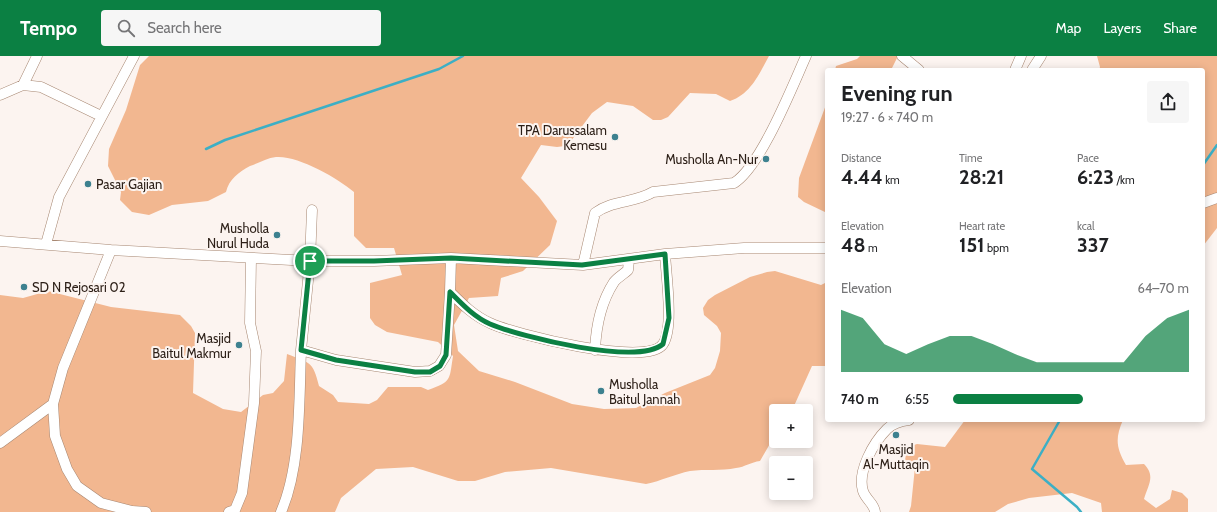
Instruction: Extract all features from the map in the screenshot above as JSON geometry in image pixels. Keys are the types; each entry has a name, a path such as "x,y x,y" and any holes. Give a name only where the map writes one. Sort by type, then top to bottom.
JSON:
{"street":[{"path":"23,85 37,56"},
{"path":"46,244 59,197 134,56"},
{"path":"582,265 595,213 602,208 643,198 653,192 734,183 742,178 757,159 806,56"},
{"path":"902,56 917,68"},
{"path":"1016,68 1021,56"},
{"path":"1033,68 1041,56"},
{"path":"0,96 23,85 41,87 101,116"},
{"path":"1205,202 1217,198"},
{"path":"281,512 288,497 293,473 301,350 310,261 312,210"},
{"path":"0,241 111,250 310,261 374,261 451,258 582,265 629,260 665,254 744,248 825,248"},
{"path":"111,250 63,368 54,404 55,436 67,469 77,486 101,503 132,511 146,512"},
{"path":"450,292 472,312 489,323 542,339 595,350 636,352 652,351 663,344 669,318 665,254"},
{"path":"229,512 235,510 242,493 254,403 256,351 250,323 251,258"},
{"path":"301,350 336,360 415,372 430,372 440,366 446,355 451,258"},
{"path":"595,350 595,335 601,313 615,281 628,270 629,260"},
{"path":"0,443 54,404"},
{"path":"875,512 874,506 863,492 862,480 865,467 876,443 887,429 897,422"}],"shaded area":[{"path":"149,56 769,56 754,83 744,94 730,101 716,94 690,93 668,117 661,120 653,120 633,106 607,102 592,113 571,141 565,146 557,147 541,145 521,178 539,197 557,221 550,245 523,271 501,278 498,296 469,298 454,325 458,351 479,371 515,382 572,404 604,409 636,408 665,393 710,375 715,368 720,351 721,333 717,326 704,315 703,308 708,300 750,277 775,271 821,285 825,283 825,366 812,366 795,404 769,404 769,445 760,461 730,469 690,471 646,484 551,468 505,472 475,481 458,481 413,467 376,469 341,498 335,512 0,512 0,295 23,298 48,291 111,307 180,315 191,326 195,333 193,393 223,409 241,412 263,395 273,393 284,381 287,354 306,361 315,372 319,386 333,395 338,402 369,404 377,400 388,387 421,387 428,390 445,382 450,375 453,356 438,342 387,332 375,325 370,318 370,283 402,275 394,248 366,248 354,236 354,192 347,186 317,168 285,157 276,157 266,159 242,171 229,183 226,192 208,201 172,205 149,215 132,212 120,200 121,192 108,166 109,149 126,110 140,65"},
{"path":"860,56 898,56 892,68 836,68 836,66 857,59"},
{"path":"1097,56 1217,56 1217,228 1205,243 1205,68 1100,67"},
{"path":"825,107 825,212 804,202 798,197 799,178"},
{"path":"964,422 1122,422 1120,426 1118,443 1120,453 1126,465 1144,464 1150,473 1150,481 1144,499 1156,508 1170,499 1172,490 1182,493 1188,499 1188,512 1102,512 1101,503 1072,493 1029,498 1008,504 995,512 909,512 915,467 905,461 908,450 911,446 917,444 945,447"}],"waterway":[{"path":"206,149 225,140 439,69 463,56"},
{"path":"1205,162 1217,145"},
{"path":"1059,422 1032,469 1081,512"}],"place":[{"name":"TPA Darussalam Kemesu","path":"615,137"},
{"name":"Musholla An-Nur","path":"766,159"},
{"name":"Pasar Gajian","path":"88,184"},
{"name":"Musholla Nurul Huda","path":"277,235"},
{"name":"SD N Rejosari 02","path":"24,287"},
{"name":"Masjid Baitul Makmur","path":"239,345"},
{"name":"Musholla Baitul Jannah","path":"601,391"},
{"name":"Masjid Al-Muttaqin","path":"896,435"}],"route":[{"path":"665,254 669,318 666,336 663,344 659,348 652,351 636,352 595,350 508,330 489,323 472,312 450,292 446,355 440,366 430,372 415,372 336,360 301,350 310,261 374,261 451,258 582,265 629,260 665,254"}]}
